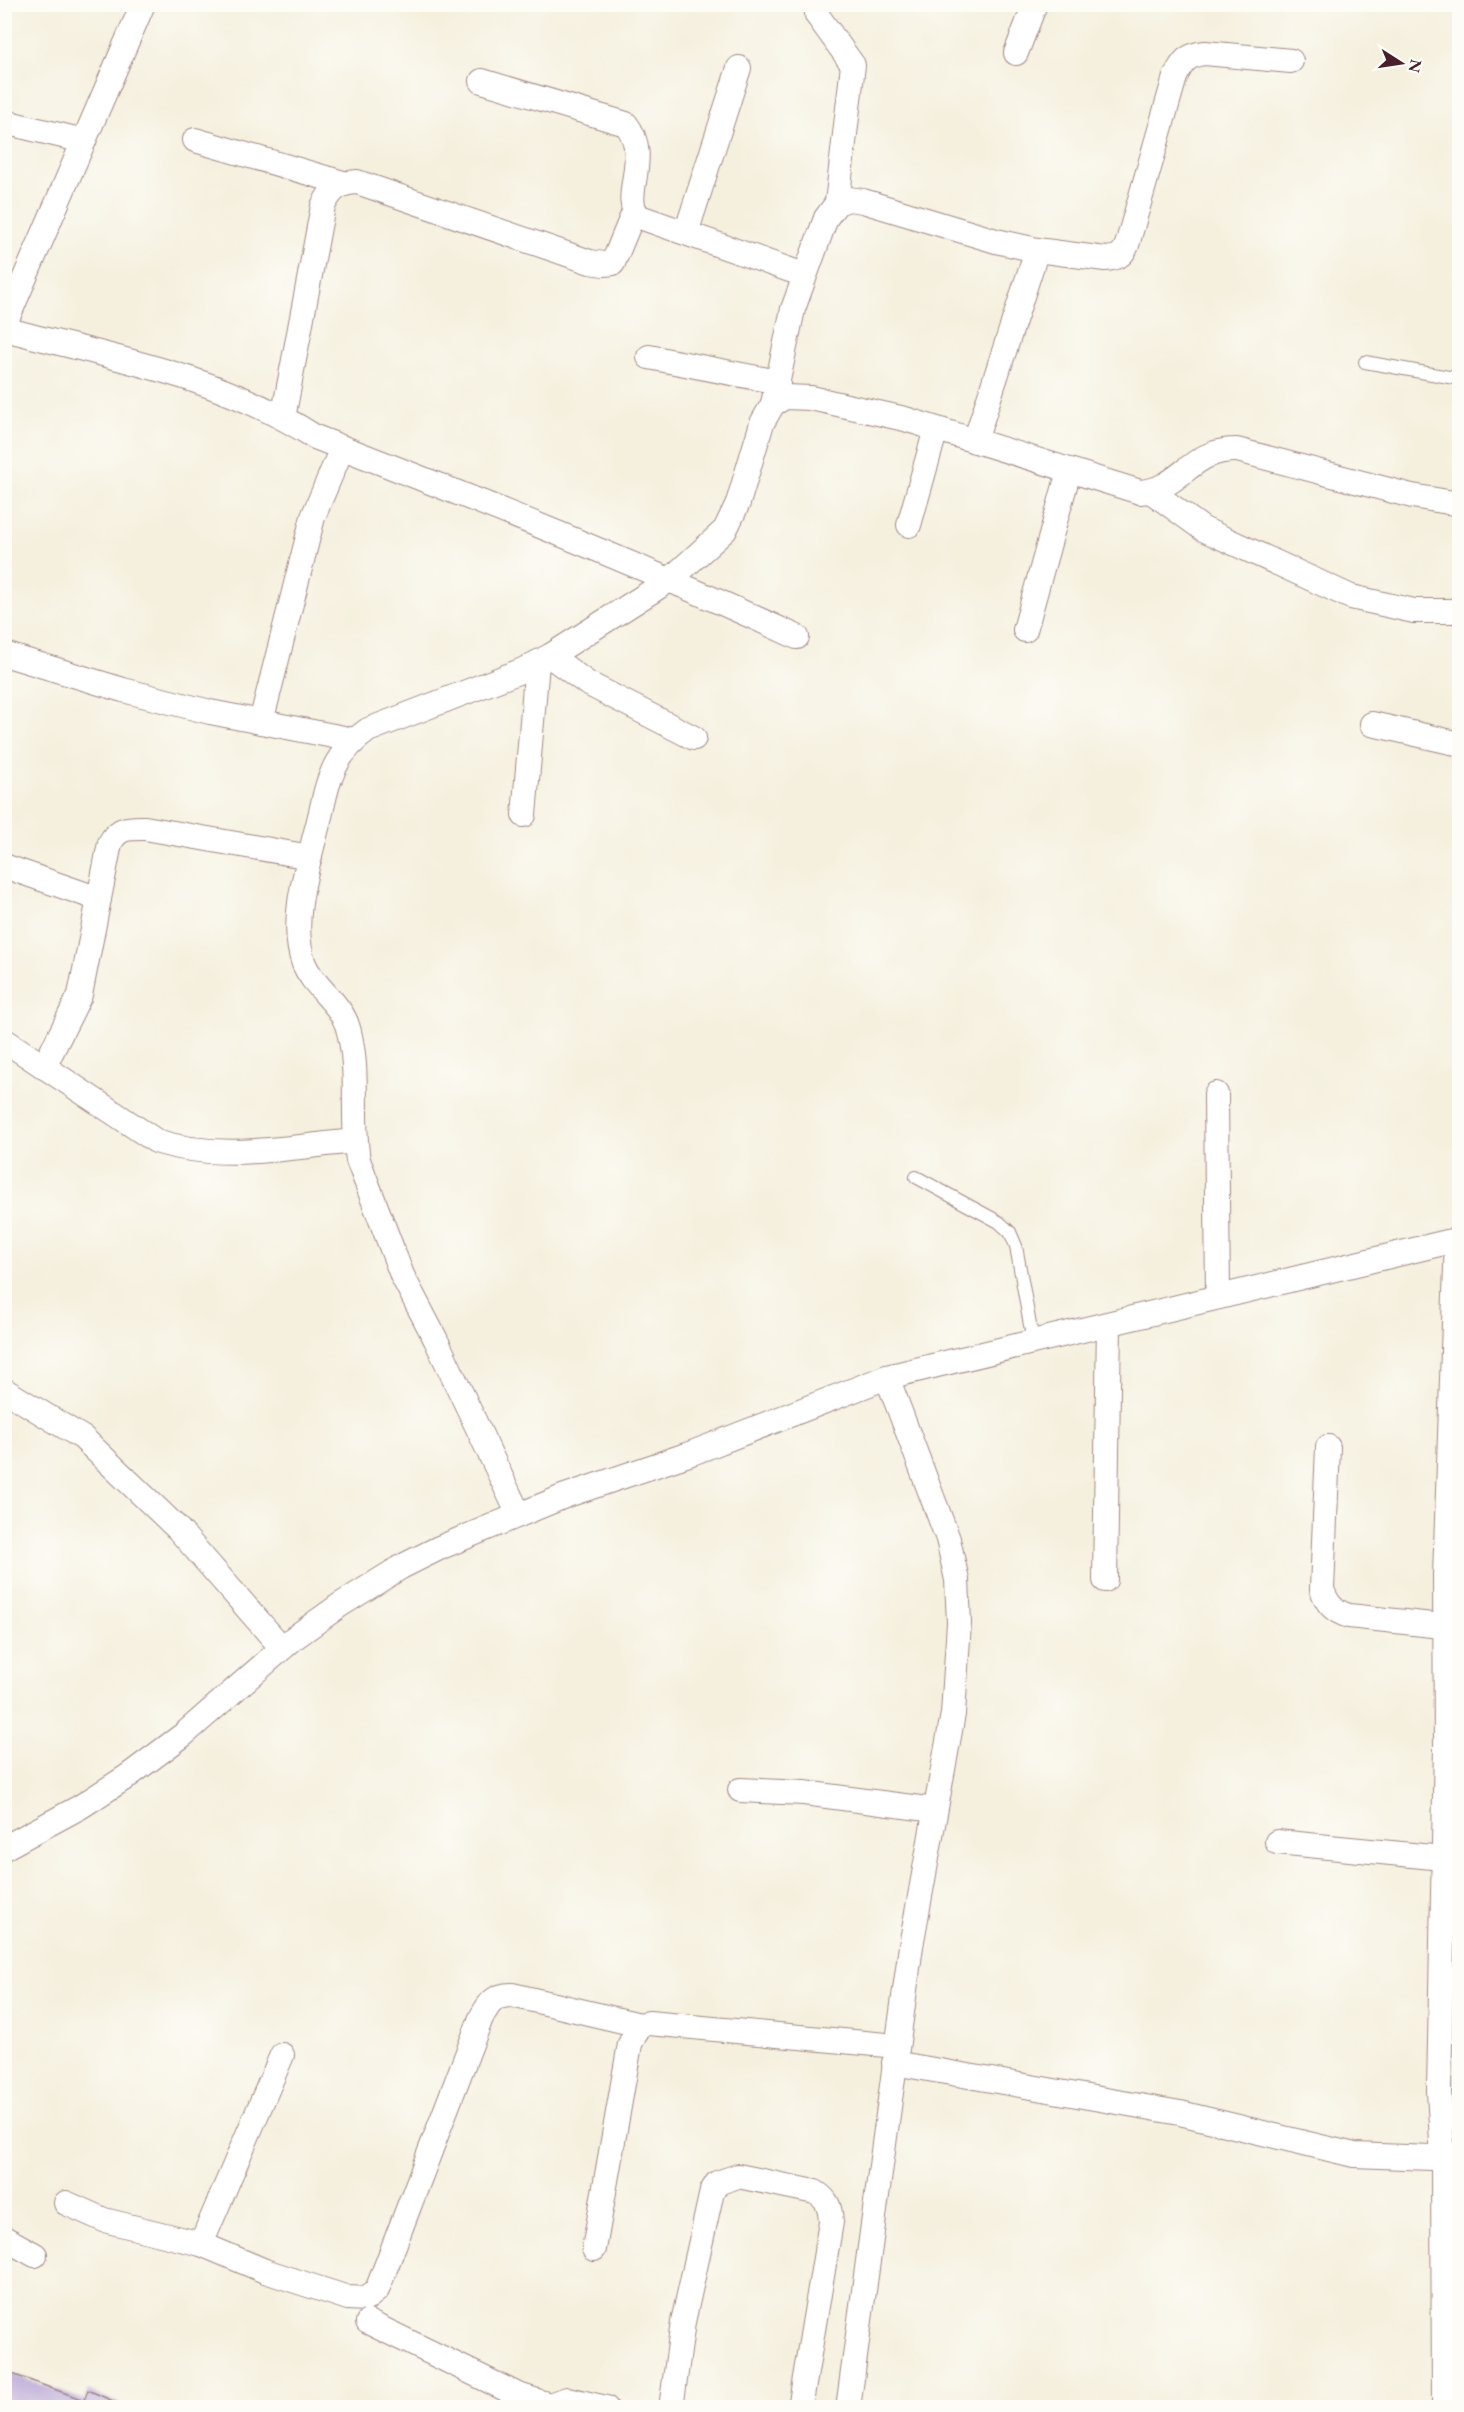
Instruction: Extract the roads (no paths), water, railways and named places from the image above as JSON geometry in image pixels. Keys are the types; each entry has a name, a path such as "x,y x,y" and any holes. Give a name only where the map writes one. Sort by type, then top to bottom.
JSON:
{"street":[{"path":"143,4 4,328 137,364 224,391 283,418 315,437 487,503 671,579 797,637"},
{"path":"519,1515 436,1340 402,1275 358,1160 355,1142 352,1044 347,1025 340,1011 305,966 300,948 300,911 310,856 330,776 354,740 368,730 543,660 671,579 725,530 738,503 762,423 776,393 793,309 804,275 826,218 837,203 853,65 818,15 817,4"},
{"path":"1016,53 1035,4"},
{"path":"837,203 849,199 863,201 996,241 1037,250 1105,259 1122,255 1175,77 1183,61 1191,55 1205,53 1291,60"},
{"path":"686,233 739,68"},
{"path":"195,140 343,183 357,182 580,259 604,264 613,262 634,212 632,203 639,151 632,131 626,124 482,81"},
{"path":"4,122 84,141"},
{"path":"283,418 323,206 330,191 343,183"},
{"path":"634,212 640,217 804,275"},
{"path":"975,441 1037,250"},
{"path":"650,357 785,397 812,398 936,429 1140,492 1152,492 1166,485 1199,459 1220,449 1238,450 1412,496 1460,504"},
{"path":"909,525 936,429"},
{"path":"261,722 313,517 342,448"},
{"path":"1025,630 1069,471"},
{"path":"1152,492 1203,529 1351,597 1414,611 1460,611"},
{"path":"4,654 123,690 261,722 354,740"},
{"path":"543,660 694,738"},
{"path":"524,815 543,660"},
{"path":"1372,724 1460,744"},
{"path":"44,1066 80,995 110,843 115,833 124,828 145,828 310,856"},
{"path":"4,866 99,899"},
{"path":"4,1040 156,1142 200,1153 355,1142"},
{"path":"1216,1094 1218,1297"},
{"path":"4,1848 80,1807 128,1776 183,1736 282,1648 340,1605 401,1567 439,1548 519,1515 692,1453 887,1377 1458,1239 1453,1628 1443,1858 1451,1918 1439,2091 1451,2159 1444,2408"},
{"path":"1105,1580 1108,1324"},
{"path":"848,2408 895,2054 955,1691 959,1623 957,1580 948,1539 887,1377"},
{"path":"5,1393 83,1438 178,1529 282,1648"},
{"path":"1328,1447 1322,1589 1326,1602 1334,1610 1348,1616 1453,1628"},
{"path":"740,1790 804,1793 935,1810"},
{"path":"1277,1842 1443,1858"},
{"path":"66,2203 104,2220 201,2244 265,2271 348,2298 366,2299 377,2290 489,2004 499,1995 512,1995 640,2025 649,2023 895,2054 1180,2113 1354,2155 1451,2159"},
{"path":"594,2249 630,2044 640,2025"},
{"path":"201,2244 282,2055"},
{"path":"671,2408 683,2322 712,2191 717,2183 738,2176 815,2192 824,2198 830,2207 831,2222 800,2408"},
{"path":"4,2238 35,2255"},
{"path":"368,2322 543,2406 567,2399 606,2408"}],"lane":[{"path":"1365,362 1460,379"},
{"path":"916,1177 999,1222 1010,1232 1016,1246 1033,1342"}]}
